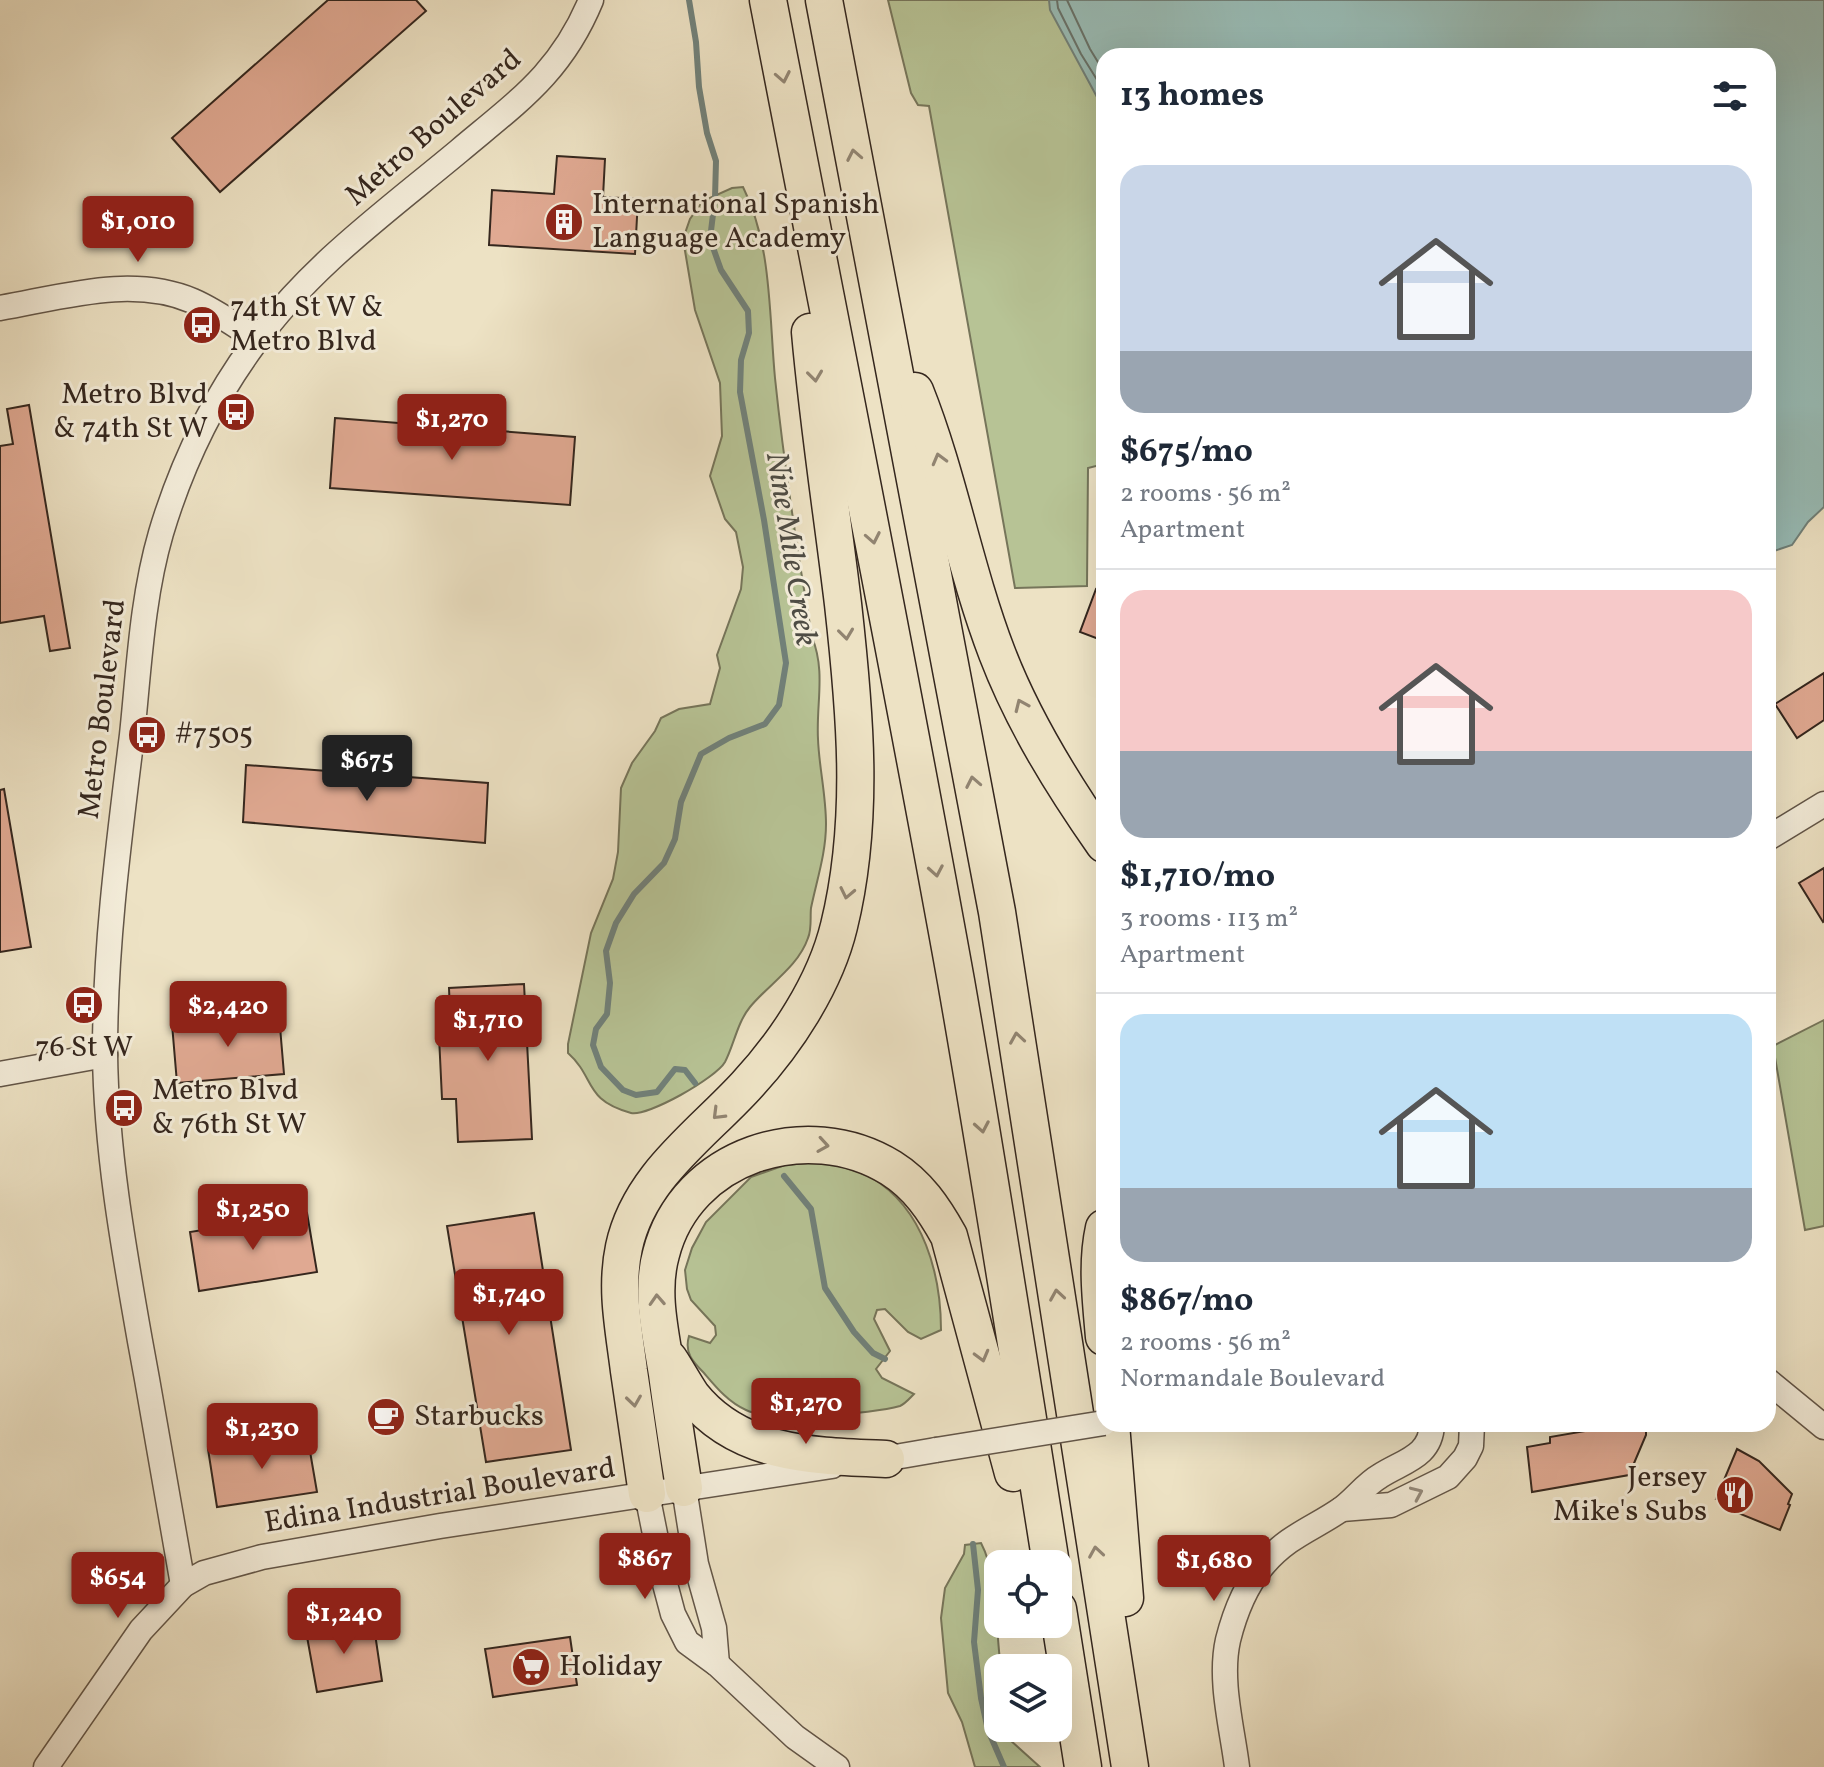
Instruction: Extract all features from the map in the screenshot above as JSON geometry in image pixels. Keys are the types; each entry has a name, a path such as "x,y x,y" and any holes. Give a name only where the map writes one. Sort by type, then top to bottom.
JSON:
{"highway":[{"path":"768,0 953,963 1049,1550"},
{"path":"824,0 997,912 1132,1767"},
{"path":"647,1494 619,1296 624,1247 633,1220 650,1188 674,1158 771,1058 797,1019 821,975 839,930 850,878 855,822 855,751 850,664 811,335 804,186"},
{"path":"884,314 933,437 963,548 997,653 1028,720 1068,793 1096,833"},
{"path":"684,1488 656,1280 661,1252 685,1205 698,1187 718,1171 740,1158 767,1149 811,1143 869,1156 892,1169 915,1187 932,1206 949,1236 1011,1463 1029,1550"},
{"path":"663,1349 693,1397 725,1425 777,1450 812,1456 886,1459"},
{"path":"1112,1432 1125,1591 1132,1767"},
{"path":"1063,1638 1083,1767"},
{"path":"1071,1742 1076,1767"}],"street":[{"name":"Metro Boulevard","path":"183,1585 120,1228 110,1143 105,1055 106,974 114,889 147,600 160,536 182,473 209,413 257,339 330,259 539,84 568,47 591,0"},
{"path":"0,308 104,290 138,288 167,292 192,301 257,339"},
{"path":"1776,833 1824,804"},
{"path":"0,1074 105,1055"},
{"path":"1776,1387 1824,1427"},
{"name":"Edina Industrial Boulevard","path":"46,1767 141,1630 183,1585 204,1573 262,1557 1096,1424"},
{"path":"1237,1767 1226,1677 1227,1644 1246,1588 1274,1554 1305,1529 1342,1509 1379,1476 1404,1464 1424,1449 1430,1441 1431,1432"},
{"path":"1342,1509 1391,1505 1448,1477 1465,1458 1471,1446 1472,1432"},
{"path":"684,1488 696,1564 714,1628 717,1664"},
{"path":"647,1494 655,1543 673,1614 687,1642 717,1664 795,1737 837,1767"}],"green space":[{"path":"888,0 1105,0 1105,48 1096,48 1096,466 1088,468 1087,586 1015,588 929,106 918,105 911,93"},
{"path":"743,187 764,256 787,475 812,637 819,663 818,739 826,835 808,938 790,967 746,1013 725,1062 709,1077 681,1095 651,1109 631,1113 616,1108 597,1095 568,1053 568,1044 591,933 613,879 618,852 621,788 632,763 661,718 679,709 710,704 720,668 717,655 741,589 743,567 736,532 725,519 710,476 722,436 720,383 695,310 683,239 690,219 703,201 732,188"},
{"path":"1824,1020 1824,1226 1805,1230 1776,1063 1776,1044"},
{"path":"819,1162 872,1178 905,1207 917,1225 933,1266 941,1330 921,1339 908,1332 885,1309 877,1310 874,1319 890,1351 876,1369 882,1378 914,1394 900,1406 822,1416 759,1414 740,1407 728,1398 690,1357 689,1336 710,1343 716,1335 715,1326 691,1300 685,1270 692,1248 706,1222 751,1177 785,1165"},
{"path":"981,1543 984,1550 984,1638 999,1638 1000,1654 984,1654 984,1742 1012,1742 1040,1767 975,1767 962,1722 948,1693 941,1618 945,1588 964,1554 965,1545"}],"water":[{"path":"1049,0 1824,0 1824,507 1808,522 1792,545 1776,550 1776,48 1096,48 1096,95 1050,10"}],"building":[{"path":"328,0 416,0 426,11 220,192 172,138"},
{"name":"International Spanish Language Academy","path":"557,156 605,159 603,197 638,199 635,254 489,245 492,190 554,194"},
{"path":"29,405 70,648 50,651 44,616 0,623 0,446 13,444 7,409"},
{"path":"335,418 575,437 570,505 330,488"},
{"path":"1096,589 1096,638 1080,632"},
{"path":"1824,673 1824,720 1797,738 1776,703"},
{"path":"246,765 488,783 485,843 243,822"},
{"path":"4,789 31,947 0,952 0,790"},
{"path":"1824,868 1824,921 1823,922 1799,883"},
{"path":"524,984 532,1139 458,1142 456,1099 442,1099 439,1036 451,1036 449,988"},
{"path":"279,1015 284,1074 177,1083 172,1024"},
{"path":"307,1213 317,1272 199,1291 190,1232"},
{"path":"534,1213 571,1450 486,1462 447,1226"},
{"path":"1579,1432 1646,1432 1629,1475 1532,1492 1527,1447 1550,1443 1550,1437"},
{"path":"307,1434 317,1492 217,1507 208,1449"},
{"path":"1737,1449 1759,1461 1792,1494 1780,1530 1738,1513 1739,1509 1716,1499"},
{"path":"373,1620 382,1681 317,1692 306,1631"},
{"name":"Holiday","path":"570,1637 577,1685 493,1697 485,1649"}],"waterway":[{"name":"Nine Mile Creek","path":"689,0 699,87 707,133 716,161 710,239 721,270 748,311 749,333 741,360 740,392 786,663 779,705 765,724 729,738 701,754 681,802 675,839 664,863 634,894 616,923 606,951 610,983 607,1014 596,1029 593,1045 601,1067 623,1090 636,1095 657,1092 675,1069 685,1070 695,1083"},
{"name":"Nine Mile Creek","path":"784,1176 811,1209 825,1288 854,1332 873,1353 885,1359"},
{"name":"Nine Mile Creek","path":"973,1544 978,1590 974,1642 981,1698 988,1730 1004,1767"}],"place":[{"name":"International Spanish Language Academy","path":"564,222"},
{"name":"74th St W & Metro Blvd","path":"202,325"},
{"name":"Metro Blvd & 74th St W","path":"236,412"},
{"name":"#7505","path":"147,735"},
{"name":"76 St W","path":"84,1005"},
{"name":"Metro Blvd & 76th St W","path":"124,1108"},
{"name":"Starbucks","path":"386,1417"},
{"name":"Jersey Mike's Subs","path":"1735,1495"},
{"name":"Holiday","path":"531,1667"}]}
